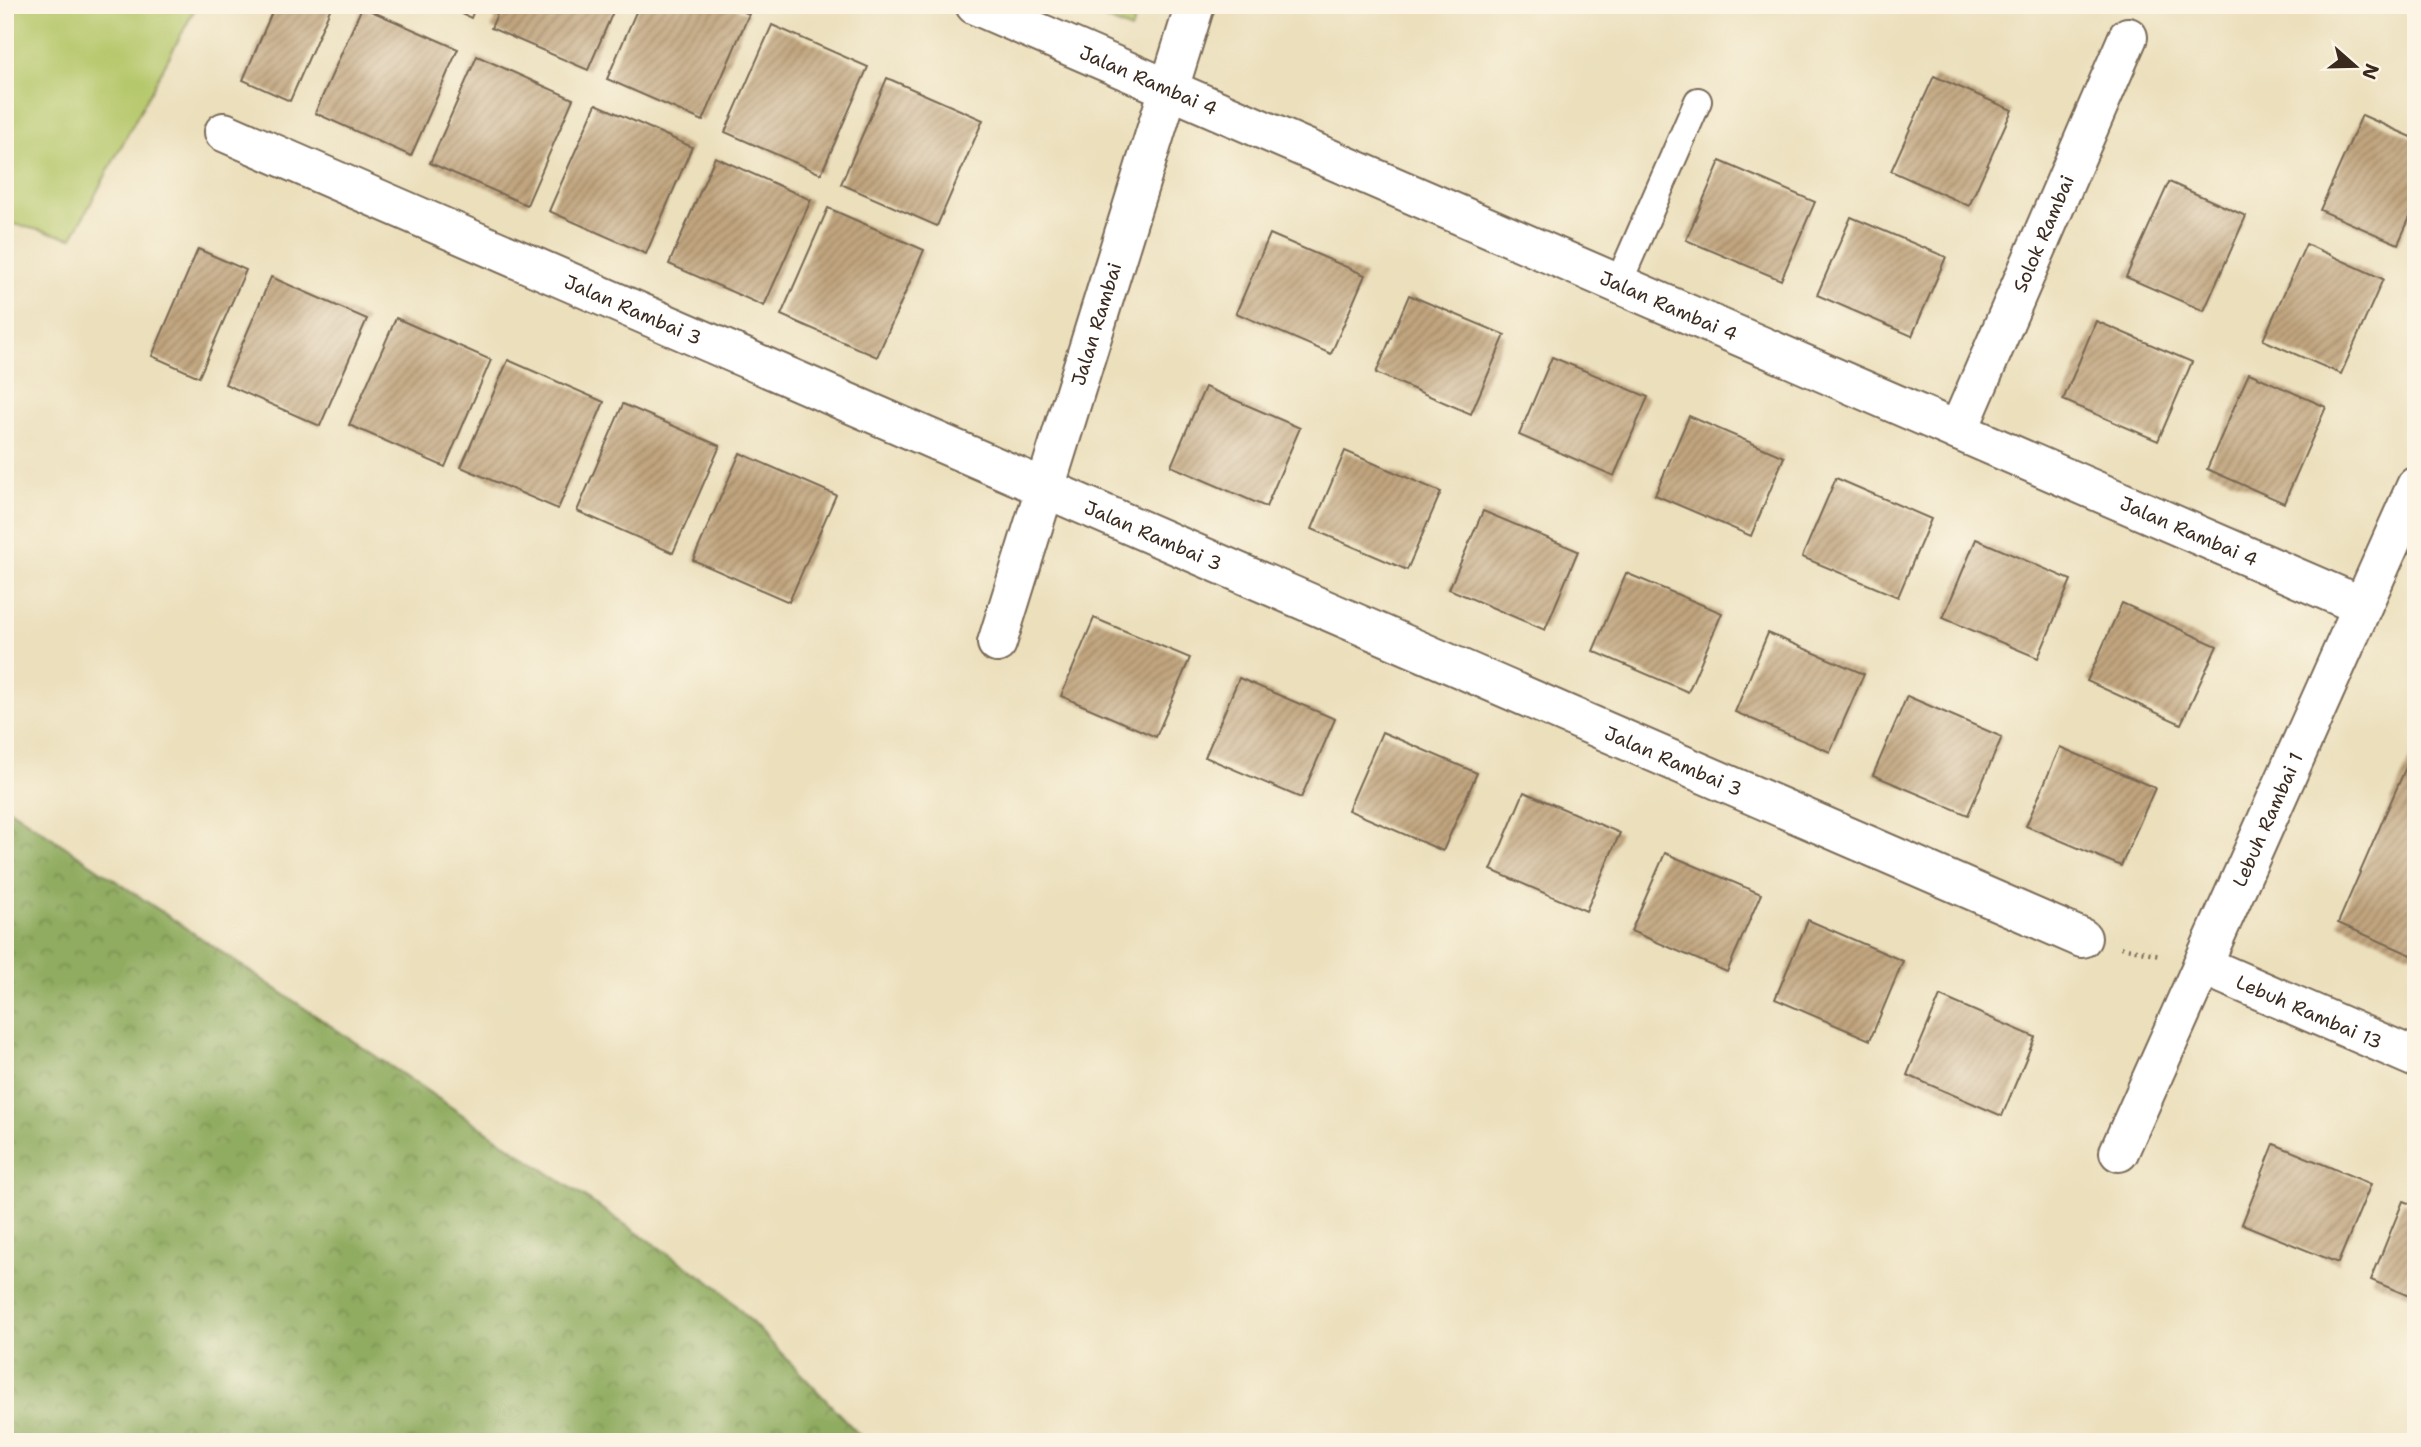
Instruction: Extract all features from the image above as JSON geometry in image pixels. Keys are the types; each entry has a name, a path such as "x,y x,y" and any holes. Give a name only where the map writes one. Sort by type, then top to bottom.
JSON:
{"street":[{"name":"Jalan Rambai 4","path":"975,5 2362,606"},
{"name":"Jalan Rambai","path":"996,643 1195,5"},
{"name":"Solok Rambai","path":"1958,431 2128,37"},
{"name":"Jalan Rambai 3","path":"224,132 2082,939"},
{"name":"Lebuh Rambai 1","path":"2119,1152 2416,485"},
{"name":"Lebuh Rambai 13","path":"2202,965 2414,1052"}],"lane":[{"path":"1618,284 1698,101"}],"path":[{"path":"2082,939 2202,965"}],"green space":[{"path":"5,5 197,5 72,238 5,222"},
{"path":"1073,5 1141,5 1131,30"},
{"path":"5,806 719,1288 866,1442 5,1442"}],"building":[{"path":"275,5 332,5 290,101 243,80"},
{"path":"442,5 476,5 471,18"},
{"path":"501,5 616,5 588,70 491,28"},
{"path":"639,5 728,5 749,14 703,121 607,79"},
{"path":"362,7 458,49 411,156 315,113"},
{"path":"772,25 868,67 821,174 725,132"},
{"path":"477,56 573,99 527,205 430,163"},
{"path":"1934,76 2012,110 1969,206 1891,171"},
{"path":"887,78 983,120 937,226 841,184"},
{"path":"596,104 692,147 646,254 549,211"},
{"path":"2362,115 2416,139 2416,204 2398,244 2320,210"},
{"path":"715,157 811,200 764,306 669,264"},
{"path":"1720,161 1815,202 1781,280 1686,240"},
{"path":"2169,182 2246,216 2204,311 2126,277"},
{"path":"828,208 924,250 877,357 781,315"},
{"path":"1851,217 1946,257 1912,336 1817,295"},
{"path":"1270,234 1365,275 1331,354 1236,313"},
{"path":"2306,244 2383,279 2341,374 2263,340"},
{"path":"198,249 246,270 199,377 152,356"},
{"path":"271,277 367,319 320,426 225,384"},
{"path":"1409,295 1505,335 1471,414 1376,373"},
{"path":"396,318 491,360 445,467 349,425"},
{"path":"2096,321 2192,362 2158,441 2063,400"},
{"path":"1552,357 1648,397 1614,476 1519,435"},
{"path":"508,360 604,402 558,509 461,467"},
{"path":"2249,373 2326,407 2284,503 2207,469"},
{"path":"1205,387 1300,428 1266,507 1171,466"},
{"path":"623,404 720,446 673,553 577,511"},
{"path":"1689,416 1784,457 1751,536 1655,495"},
{"path":"1345,451 1441,492 1407,570 1312,529"},
{"path":"740,453 836,495 789,602 693,560"},
{"path":"1836,478 1931,519 1898,597 1802,557"},
{"path":"1483,511 1578,551 1545,630 1449,589"},
{"path":"1976,539 2071,580 2038,658 1943,618"},
{"path":"1626,573 1722,613 1688,692 1593,651"},
{"path":"2122,603 2217,646 2181,724 2087,681"},
{"path":"1094,618 1190,658 1156,737 1061,696"},
{"path":"1768,633 1864,674 1830,752 1735,712"},
{"path":"1239,678 1335,719 1301,798 1205,757"},
{"path":"1907,696 2002,737 1968,815 1873,775"},
{"path":"1382,732 1477,773 1443,851 1348,810"},
{"path":"2416,744 2416,957 2338,923"},
{"path":"2060,747 2155,788 2121,866 2026,826"},
{"path":"1524,792 1620,833 1586,911 1491,870"},
{"path":"1665,853 1761,894 1727,972 1631,931"},
{"path":"1808,920 1903,961 1870,1040 1775,999"},
{"path":"1940,996 2035,1037 2002,1116 1907,1075"},
{"path":"2274,1144 2371,1184 2338,1263 2242,1224"},
{"path":"2403,1201 2416,1206 2416,1299 2371,1280"}]}
